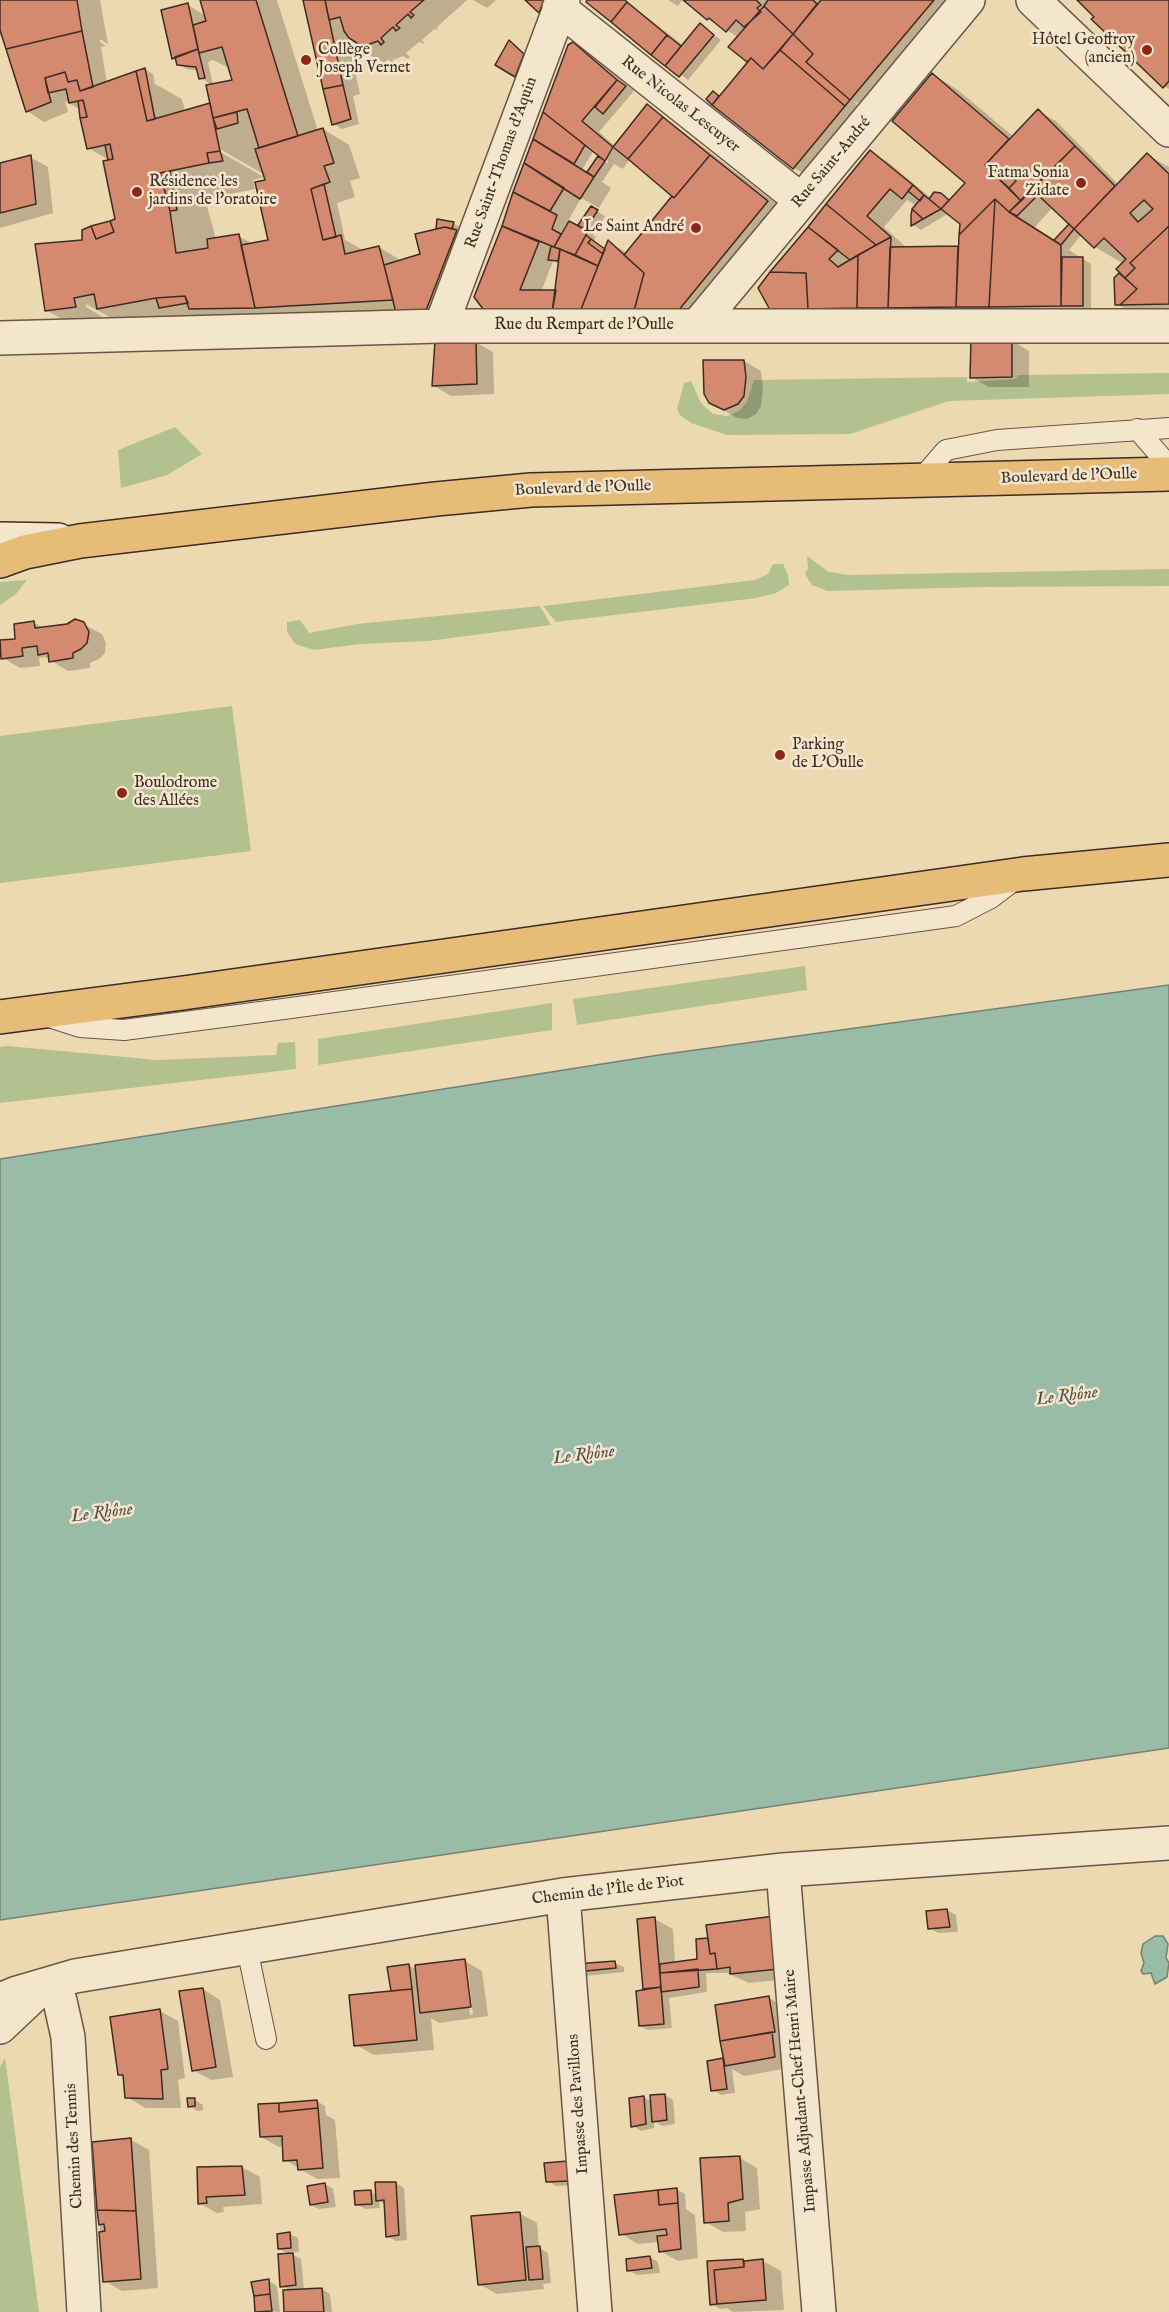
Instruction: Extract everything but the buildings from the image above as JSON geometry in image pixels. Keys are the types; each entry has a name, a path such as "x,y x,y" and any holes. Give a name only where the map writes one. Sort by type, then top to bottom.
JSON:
{"main road":[{"name":"Boulevard de l'Oulle","path":"1,544 25,552 80,541 531,490 1169,474"},
{"path":"0,1017 1023,874 1169,860"}],"street":[{"name":"Rue Saint-André","path":"697,326 968,0"},
{"path":"1033,0 1169,130"},
{"name":"Rue Nicolas Lescuyer","path":"561,4 801,201"},
{"name":"Rue Saint-Thomas d'Aquin","path":"441,326 561,4"},
{"name":"Rue du Rempart de l'Oulle","path":"0,338 441,326 1169,326"},
{"name":"Chemin de l'Île de Piot","path":"0,2000 75,1976 563,1895 783,1870 1169,1843"},
{"name":"Impasse Adjudant-Chef Henri Maire","path":"783,1870 819,2312"},
{"name":"Impasse des Pavillons","path":"563,1895 595,2312"},
{"name":"Chemin de l'Île de Piot","path":"0,2027 31,1996 53,1983"},
{"name":"Chemin des Tennis","path":"53,1983 60,2001 68,2037 84,2312"}],"lane":[{"path":"920,480 946,450 997,440 1169,428"},
{"path":"1137,429 1169,466"},
{"path":"247,1948 266,2039"}],"shaded area":[{"path":"1169,373 1169,394 949,401 850,434 727,435 691,423 680,415 677,409 684,383 691,381 701,403 713,414 727,416 739,411 747,402 754,380 967,377 967,382 1016,379 1018,375"},
{"path":"175,427 202,454 167,475 121,488 118,450"},
{"path":"807,556 829,572 848,575 1169,569 1169,586 827,591 812,585 805,574 808,568"},
{"path":"773,564 783,564 789,585 776,593 756,598 556,622 543,606 755,580 768,574"},
{"path":"27,580 16,594 0,605 0,582"},
{"path":"540,606 551,625 428,641 360,644 314,650 295,644 287,632 287,622 300,620 309,633 357,624"},
{"name":"Boulodrome des Allées","path":"232,706 251,851 0,883 0,736"},
{"path":"805,966 807,990 577,1025 573,999"},
{"path":"552,1003 552,1030 318,1065 318,1039"},
{"path":"295,1042 296,1069 0,1103 0,1047 157,1060 276,1055 278,1043"},
{"path":"5,2058 39,2312 0,2312 0,2067"}],"water":[{"name":"Le Rhône","path":"1169,985 1169,1748 0,1920 0,1159 659,1055"},
{"path":"1155,1936 1163,1936 1168,1944 1166,1958 1169,1963 1167,1977 1155,1984 1151,1973 1143,1974 1141,1971 1144,1963 1141,1953 1143,1944"}],"place":[{"name":"Hôtel Geoffroy (ancien)","path":"1147,50"},
{"name":"Collège Joseph Vernet","path":"306,60"},
{"name":"Fatma Sonia Zidate","path":"1081,183"},
{"name":"Résidence les jardins de l'oratoire","path":"137,192"},
{"name":"Le Saint André","path":"696,228"},
{"name":"Parking de L'Oulle","path":"780,755"},
{"name":"Boulodrome des Allées","path":"122,793"}]}
